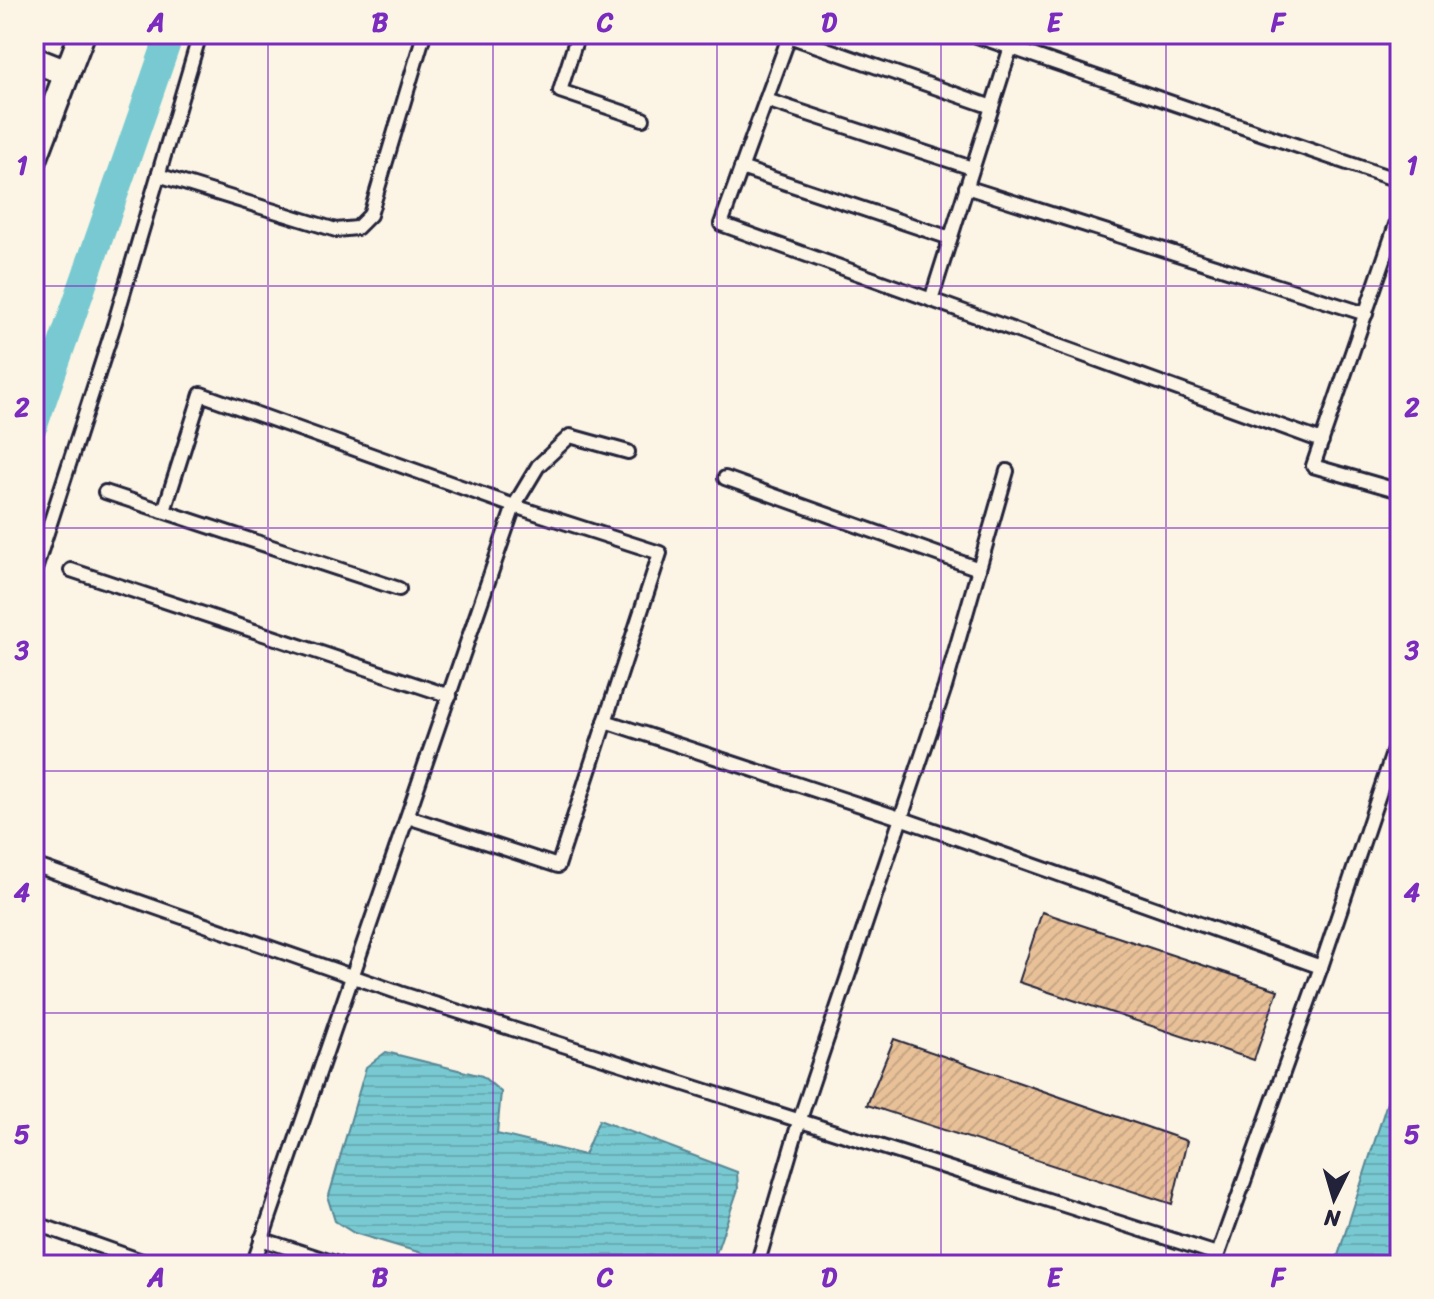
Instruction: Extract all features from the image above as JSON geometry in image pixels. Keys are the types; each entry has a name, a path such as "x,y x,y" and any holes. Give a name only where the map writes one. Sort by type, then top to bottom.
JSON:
{"street":[{"path":"34,160 82,34"},
{"path":"34,60 67,73"}],"lane":[{"path":"34,573 200,34"},
{"path":"158,175 336,230 357,228 370,215 375,202 424,34"},
{"path":"578,34 560,91 643,119"},
{"path":"971,34 1400,181"},
{"path":"931,300 1015,34"},
{"path":"992,107 790,35 721,224 1322,441"},
{"path":"766,100 972,168"},
{"path":"741,168 950,238"},
{"path":"966,187 1366,314"},
{"path":"1400,213 1313,466 1400,491"},
{"path":"164,511 201,394 514,506 660,553 558,866 408,817"},
{"path":"253,1265 514,506 538,466 570,436 628,452"},
{"path":"757,1265 799,1122 903,819 1007,471"},
{"path":"725,478 979,569"},
{"path":"105,492 399,589"},
{"path":"71,570 450,696"},
{"path":"605,721 903,819 1321,967"},
{"path":"34,865 352,973 400,993 1216,1259 1321,967 1400,732"},
{"path":"34,1223 120,1260 153,1265"},
{"path":"261,1239 341,1265"}],"water":[{"path":"386,1052 482,1076 501,1092 497,1134 584,1155 599,1120 737,1172 738,1189 712,1265 462,1265 354,1233 335,1221 328,1199 366,1067"},
{"path":"1400,1062 1400,1265 1335,1265"}],"building":[{"path":"1042,912 1278,990 1254,1060 1019,982"},
{"path":"894,1039 1187,1141 1172,1204 867,1105"}],"waterway":[{"path":"34,425 170,34"}]}
